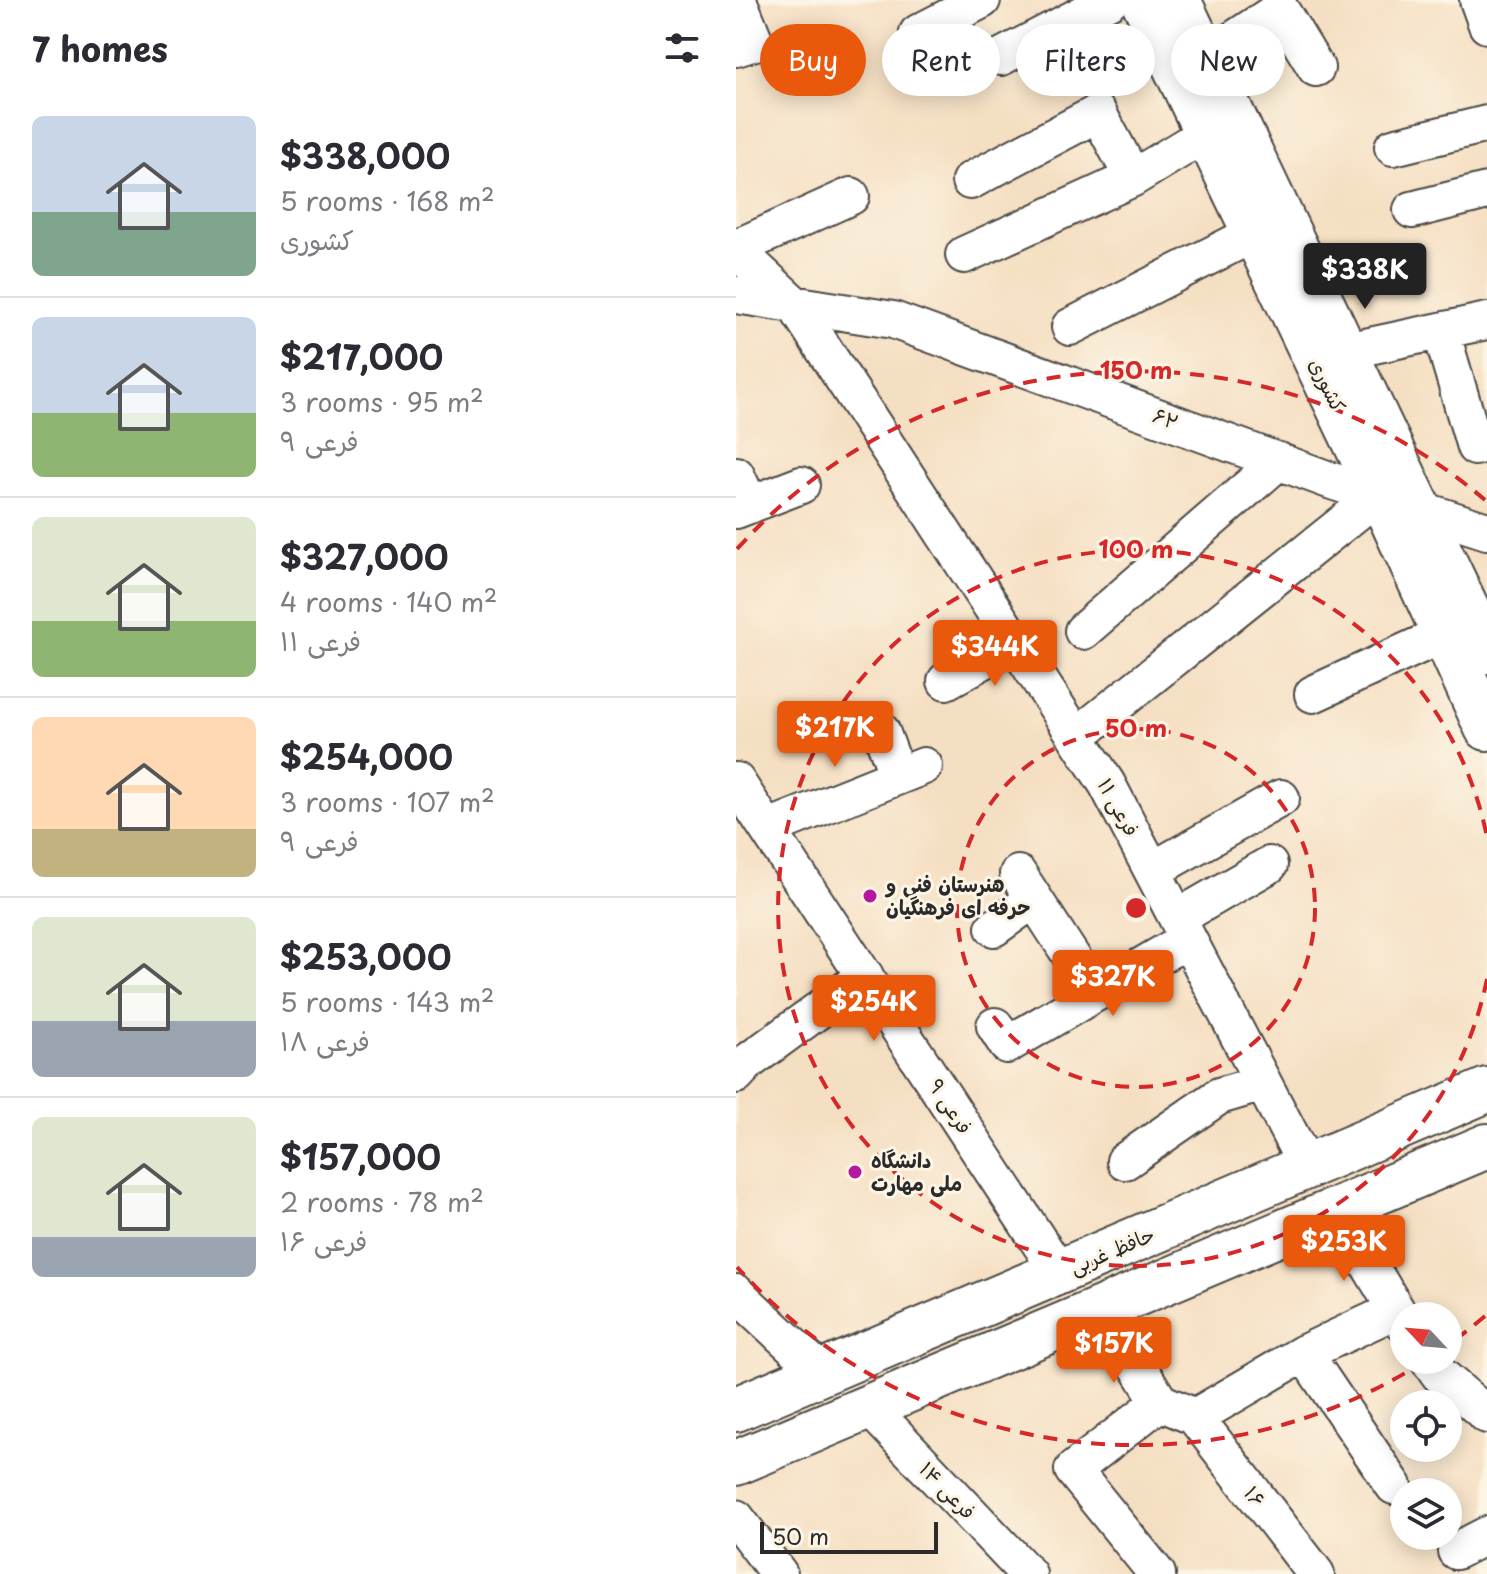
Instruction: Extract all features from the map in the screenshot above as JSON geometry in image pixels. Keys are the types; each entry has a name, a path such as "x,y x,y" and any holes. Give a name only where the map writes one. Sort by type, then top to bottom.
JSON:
{"main road":[{"name":"کشوری","path":"1143,0 1487,728"},
{"name":"کشوری","path":"1178,0 1190,24"},
{"name":"کشوری","path":"1224,96 1487,651"},
{"name":"حافظ غربی","path":"736,1409 1487,1090"},
{"path":"736,1463 1487,1146"}],"street":[{"path":"736,48 755,42 738,0"},
{"path":"935,24 982,0"},
{"path":"1001,57 1110,0"},
{"path":"1478,0 1487,25"},
{"path":"1257,24 1280,9 1316,68"},
{"path":"970,181 1098,113 1133,178"},
{"path":"1393,147 1487,124"},
{"path":"964,255 1133,178 1207,133"},
{"path":"1412,210 1487,191"},
{"path":"736,249 851,196"},
{"path":"1070,327 1255,233"},
{"name":"فرعی ۱۱","path":"736,249 795,305 1107,784 1307,1167"},
{"name":"۶۲","path":"736,295 893,320 1380,497 1487,531"},
{"path":"1346,351 1487,321"},
{"path":"1441,331 1475,447"},
{"path":"1083,631 1279,461"},
{"path":"741,497 801,485"},
{"path":"1077,736 1380,497"},
{"path":"1313,694 1444,634"},
{"path":"946,681 1015,643"},
{"path":"768,828 911,771 881,731"},
{"name":"فرعی ۹","path":"736,781 1059,1272"},
{"path":"1153,870 1281,798"},
{"path":"995,1026 1007,1045 1095,993 1269,865"},
{"path":"994,928 1026,886 1095,993"},
{"path":"740,1060 865,976"},
{"path":"1125,1161 1219,1096 1263,1083"},
{"path":"1336,1210 1392,1302"},
{"path":"736,1293 822,1373"},
{"name":"۱۶","path":"1102,1309 1177,1410 1316,1574"},
{"path":"1157,1574 1073,1470 1177,1410 1304,1353 1390,1320"},
{"path":"1304,1353 1390,1480"},
{"path":"1439,1374 1487,1415"},
{"name":"فرعی ۱۴","path":"869,1407 1028,1574"},
{"path":"736,1518 779,1574"}],"place":[{"name":"هنرستان فنی و حرفه ای فرهنگیان","path":"870,896"},
{"name":"دانشگاه ملی مهارت","path":"855,1172"}]}
